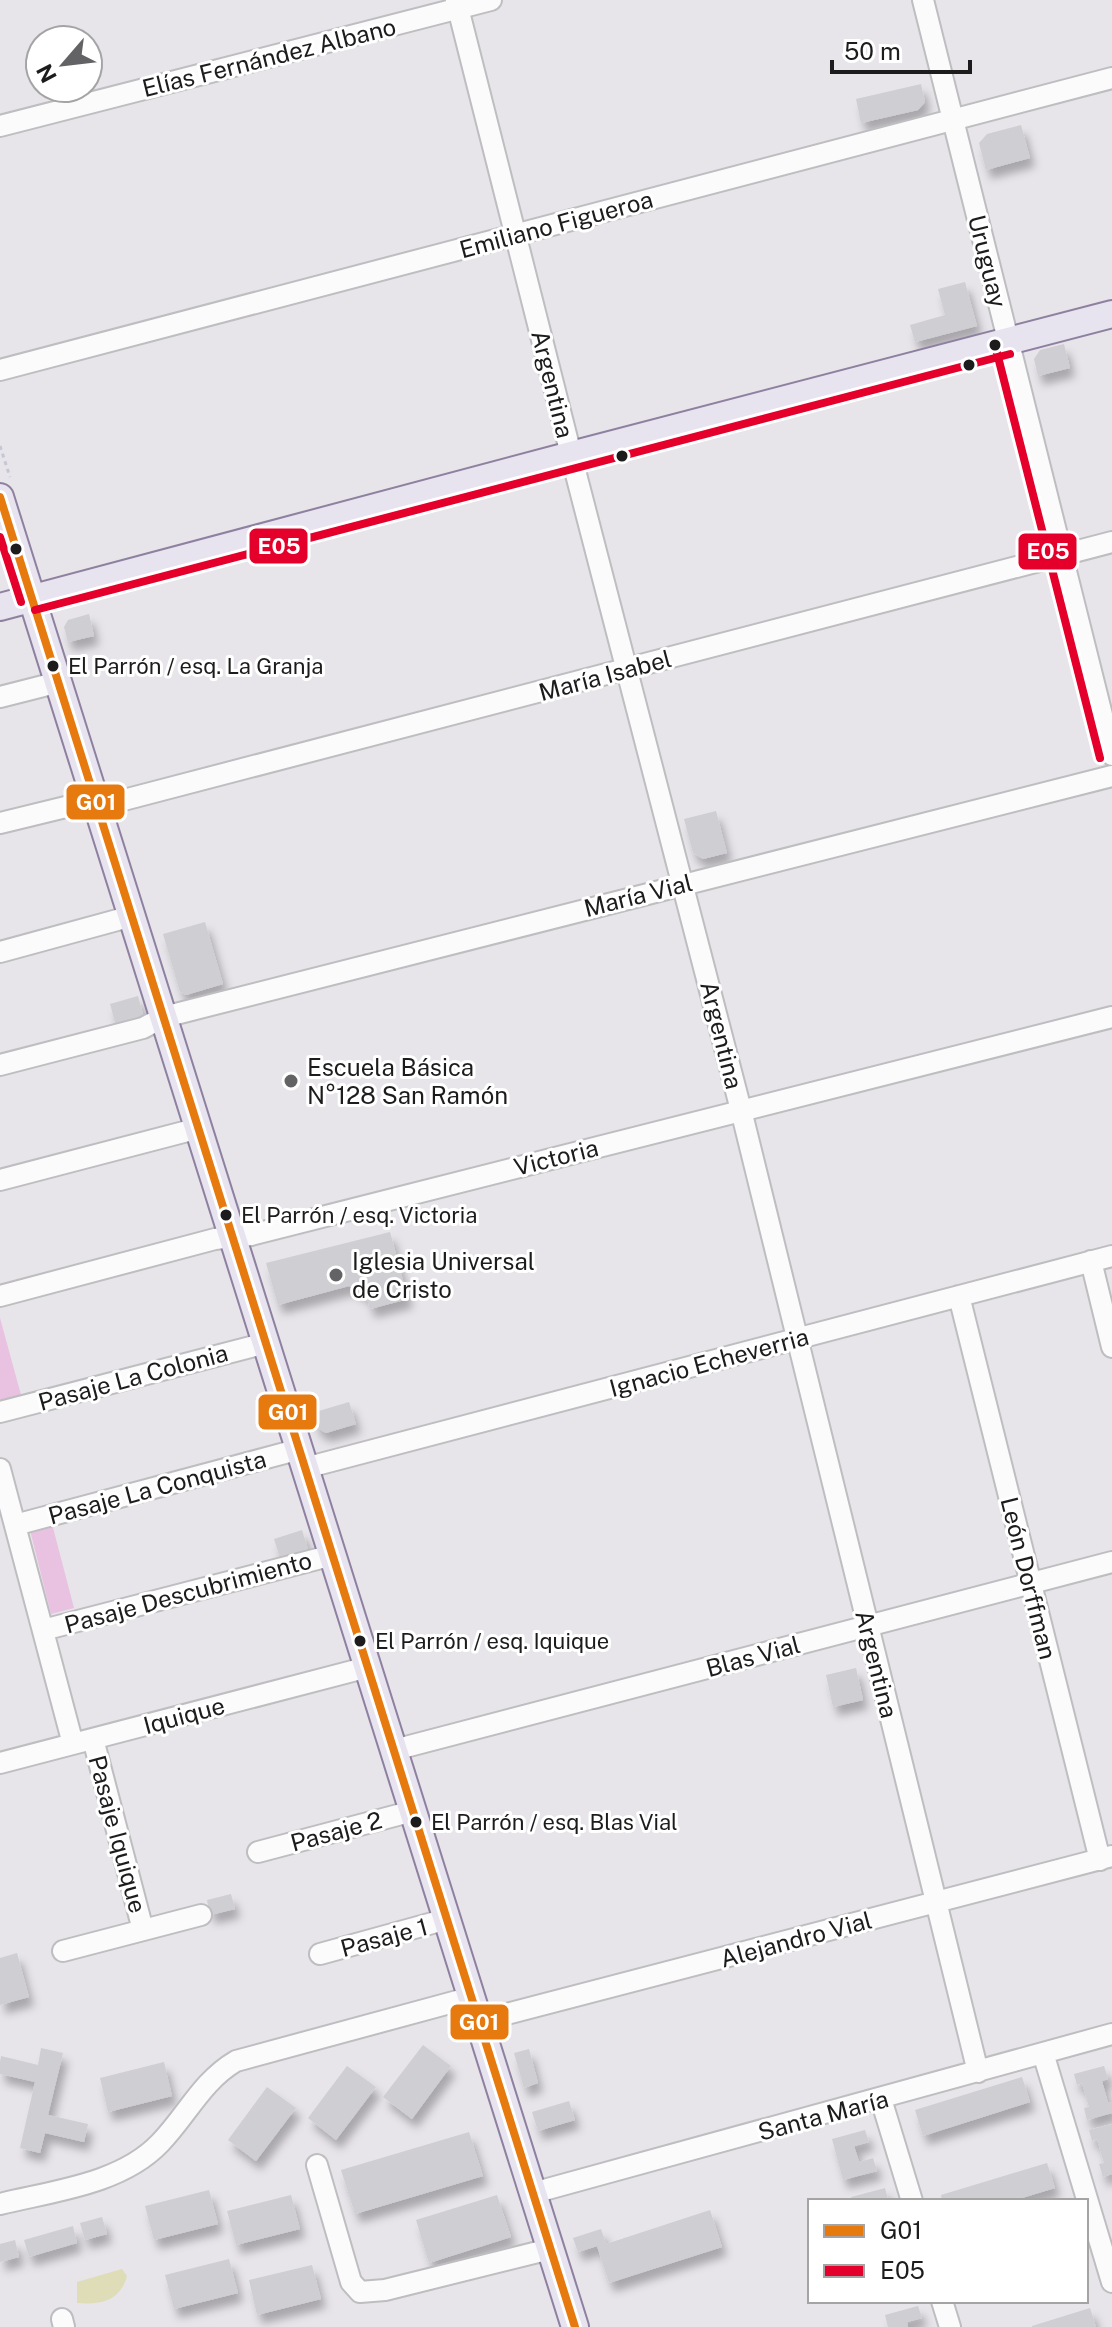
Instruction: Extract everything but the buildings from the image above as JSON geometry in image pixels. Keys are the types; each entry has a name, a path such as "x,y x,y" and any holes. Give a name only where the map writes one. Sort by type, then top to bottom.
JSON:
{"main road":[{"path":"0,607 1112,314"},
{"path":"0,497 575,2327"}],"street":[{"name":"Elías Fernández Albano","path":"0,126 457,4 491,0"},
{"name":"Uruguay","path":"923,0 1112,755"},
{"name":"Argentina","path":"457,4 741,1110 978,2072"},
{"name":"Emiliano Figueroa","path":"0,370 1112,78"},
{"name":"María Isabel","path":"0,823 78,804 131,798 1112,542"},
{"path":"0,697 59,682"},
{"name":"María Vial","path":"0,1065 143,1028 164,1017 1112,776"},
{"path":"0,952 132,916"},
{"name":"Victoria","path":"0,1296 215,1239 266,1232 1112,1017"},
{"path":"0,1180 199,1128"},
{"name":"Ignacio Echeverria","path":"302,1458 797,1339 1112,1256"},
{"path":"1091,1261 1112,1347"},
{"name":"León Dorffman","path":"959,1296 1030,1584 1106,1858"},
{"name":"Pasaje La Colonia","path":"0,1412 266,1343"},
{"name":"Pasaje La Conquista","path":"15,1525 302,1458"},
{"path":"0,1469 73,1744"},
{"name":"Pasaje Descubrimiento","path":"43,1630 333,1555"},
{"name":"Blas Vial","path":"394,1750 1112,1562"},
{"name":"Iquique","path":"0,1763 368,1667"},
{"name":"Pasaje Iquique","path":"93,1739 143,1930"},
{"name":"Pasaje 2","path":"258,1852 413,1811"},
{"name":"Alejandro Vial","path":"0,2204 101,2179 137,2162 162,2141 214,2076 236,2061 476,2009 936,1902 1106,1858"},
{"name":"Pasaje Iquique","path":"63,1951 201,1915"},
{"name":"Pasaje 1","path":"320,1954 447,1919"},
{"name":"Santa María","path":"533,2193 1112,2034"},
{"path":"1043,2053 1082,2199"},
{"path":"881,2099 911,2199"},
{"path":"317,2165 351,2282 360,2292 385,2290 550,2249"},
{"path":"1088,2216 1112,2282"},
{"path":"943,2303 950,2327"}],"shaded area":[{"path":"0,1318 21,1395 0,1400"},
{"path":"52,1524 74,1608 51,1614 30,1530"},
{"path":"122,2269 127,2276 114,2296 102,2302 77,2303 77,2282"}],"transit line":[{"name":"E05","path":"995,345 1100,758"},
{"name":"E05","path":"35,610 1010,354"},
{"name":"G01","path":"0,497 575,2327"},
{"name":"E05","path":"0,537 21,602"}],"place":[{"name":"El Parrón / esq. La Granja","path":"53,666"},
{"name":"Escuela Básica N°128 San Ramón","path":"291,1081"},
{"name":"El Parrón / esq. Victoria","path":"226,1215"},
{"name":"Iglesia Universal de Cristo","path":"336,1275"},
{"name":"El Parrón / esq. Iquique","path":"360,1641"},
{"name":"El Parrón / esq. Blas Vial","path":"416,1822"}]}
